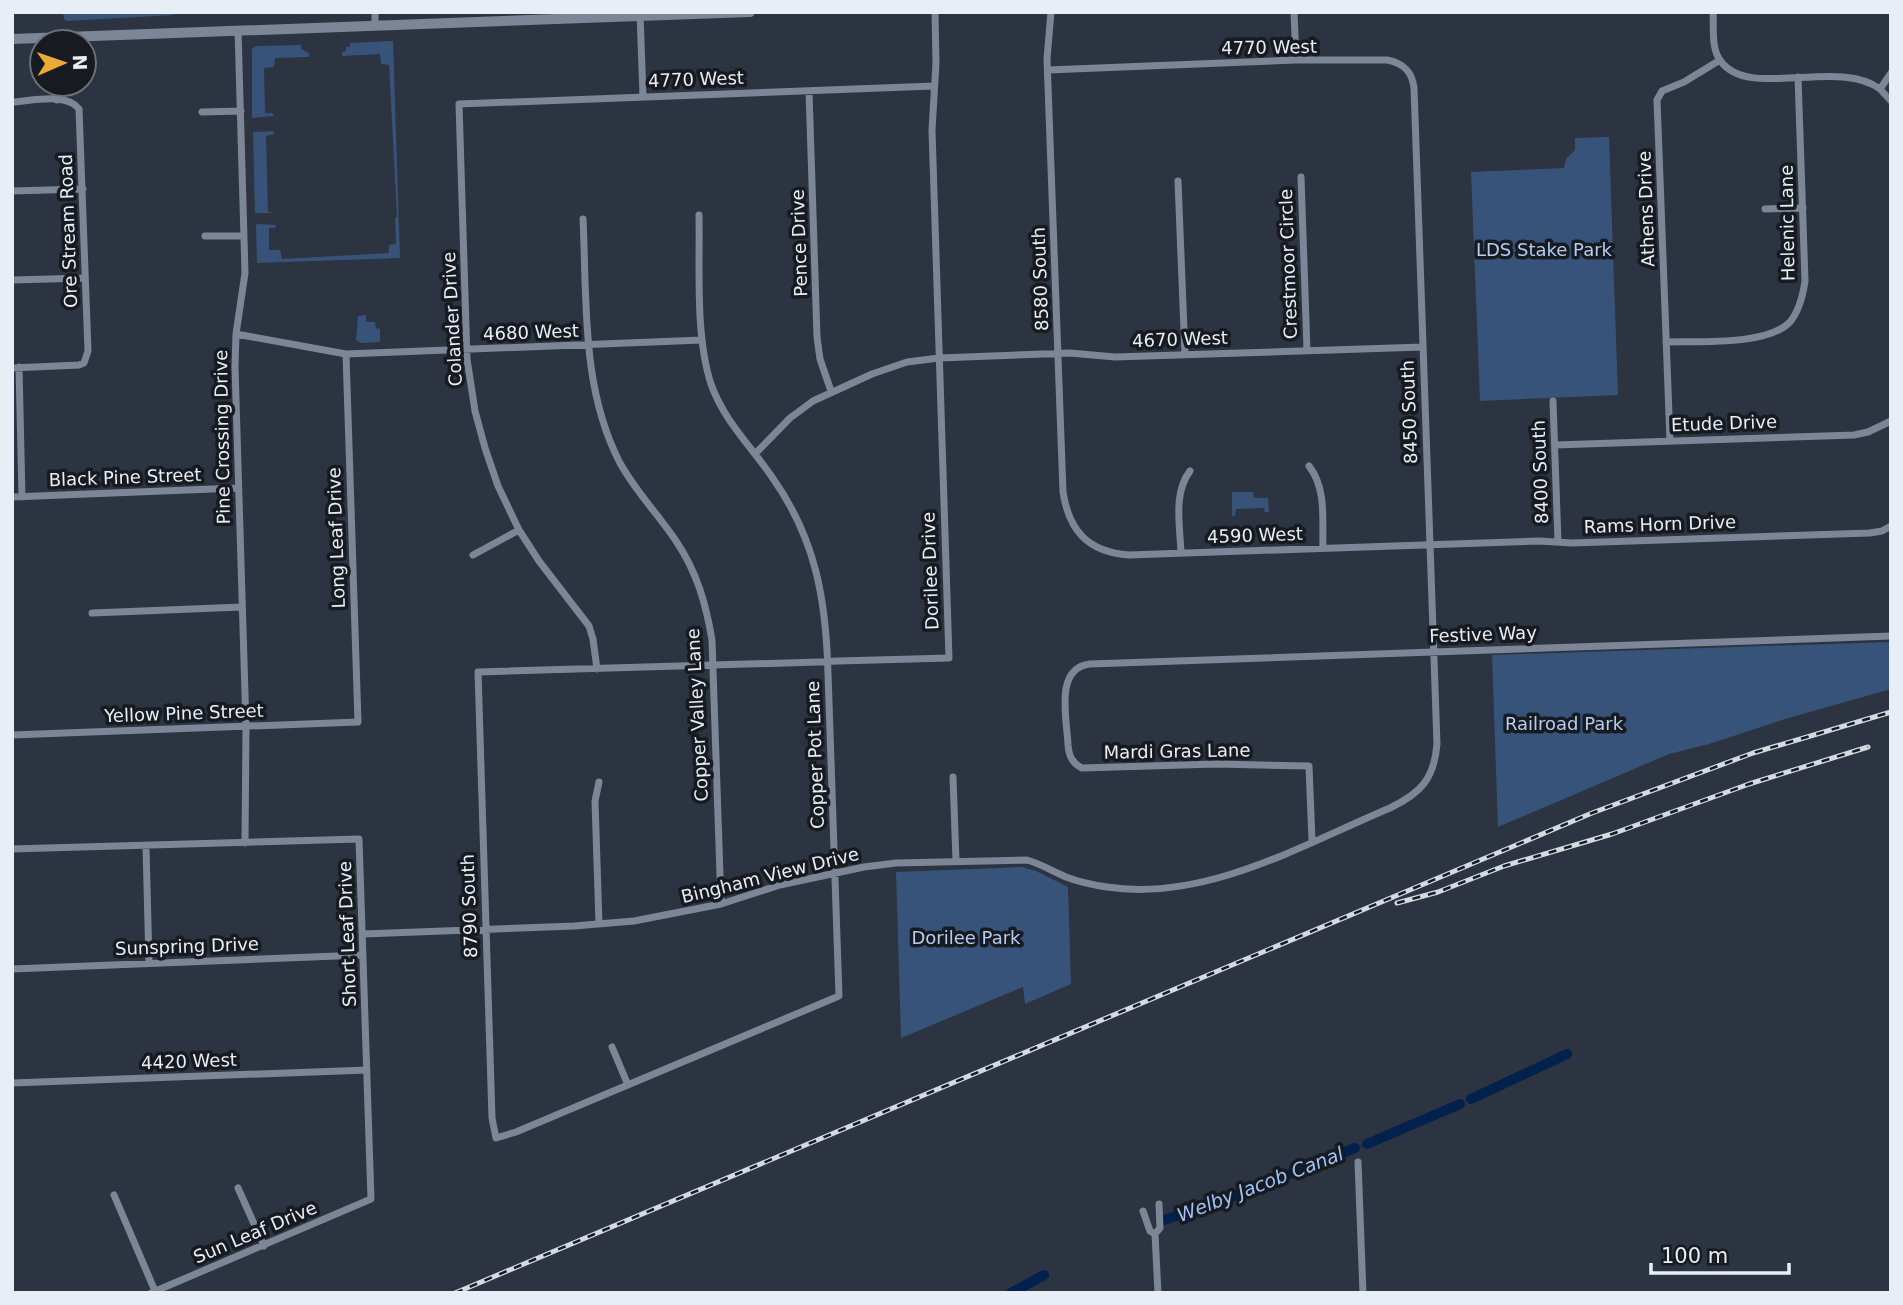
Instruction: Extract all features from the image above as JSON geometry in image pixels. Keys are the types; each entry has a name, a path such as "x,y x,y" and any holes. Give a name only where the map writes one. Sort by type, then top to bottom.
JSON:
{"street":[{"path":"374,12 375,26"},
{"path":"98,38 640,14 750,12"},
{"name":"Dorilee Drive","path":"478,672 949,658 932,130 937,37 935,12"},
{"name":"8580 South","path":"1051,12 1048,70 1063,492 1070,521 1084,540"},
{"path":"1294,12 1296,60"},
{"path":"1713,12 1714,39 1720,60 1731,71 1748,78 1852,76 1868,80 1891,100"},
{"path":"640,14 643,97"},
{"name":"Pine Crossing Drive","path":"238,30 245,283 236,334 234,367 246,726 245,843"},
{"name":"4770 West","path":"1048,70 1296,60 1387,60 1405,67"},
{"name":"Athens Drive","path":"1670,441 1657,100 1662,91 1684,82 1720,60"},
{"name":"8450 South","path":"1405,67 1410,73 1414,88 1436,760"},
{"path":"1880,89 1891,73"},
{"name":"Helenic Lane","path":"1667,342 1751,338 1767,334 1790,322 1798,308 1805,281 1798,77"},
{"name":"4770 West","path":"459,104 934,86"},
{"name":"Pence Drive","path":"809,91 818,344 831,391"},
{"path":"12,102 57,100"},
{"name":"Ore Stream Road","path":"16,368 79,365 84,362 88,351 80,118 78,106 72,102 57,100"},
{"name":"Colander Drive","path":"459,104 467,349 471,391 485,448 498,486 519,530 539,561 589,626 597,669"},
{"path":"202,112 241,111"},
{"name":"Crestmoor Circle","path":"1301,177 1307,350"},
{"path":"1178,181 1185,355"},
{"path":"12,191 83,189"},
{"path":"1765,209 1803,208"},
{"name":"Copper Pot Lane","path":"496,1138 839,996 828,662 823,602 811,551 791,506 734,428 718,401 706,366 702,341 699,215"},
{"name":"Copper Valley Lane","path":"583,219 588,346 595,393 605,428 620,463 639,495 676,540 694,570 706,603 712,640 721,904"},
{"path":"205,236 244,236"},
{"path":"12,279 85,278"},
{"name":"4680 West","path":"236,334 346,354 702,341"},
{"name":"4670 West","path":"755,454 800,410 831,391 896,365 939,358 1058,353 1089,353 1115,357 1423,346"},
{"name":"Long Leaf Drive","path":"346,354 358,722"},
{"path":"16,368 22,497"},
{"name":"8400 South","path":"1553,401 1558,541"},
{"name":"Etude Drive","path":"1555,445 1854,435 1868,432 1891,421"},
{"path":"1309,466 1321,487 1323,548"},
{"path":"1181,553 1180,492 1183,480 1190,471"},
{"name":"Black Pine Street","path":"12,497 238,488"},
{"name":"Rams Horn Drive","path":"1430,545 1870,533 1891,526"},
{"path":"473,555 519,530"},
{"name":"4590 West","path":"1084,540 1100,550 1115,554 1430,545"},
{"path":"92,613 242,607"},
{"name":"Festive Way","path":"1077,667 1090,664 1891,636"},
{"name":"Mardi Gras Lane","path":"1077,667 1068,678 1066,687 1069,753 1075,764 1082,768 1216,764 1309,766 1312,841"},
{"name":"8790 South","path":"478,672 492,1118 496,1138"},
{"name":"Yellow Pine Street","path":"12,735 358,722"},
{"name":"Bingham View Drive","path":"363,934 599,925 670,915 835,873 896,863 1027,860 1086,884 1130,890 1168,889 1226,877 1409,799 1424,785 1436,760"},
{"path":"953,777 956,861"},
{"path":"599,782 596,801 599,925"},
{"name":"Short Leaf Drive","path":"12,849 359,839 371,1199"},
{"path":"146,847 149,963"},
{"name":"Sunspring Drive","path":"12,969 363,955"},
{"path":"612,1047 628,1085"},
{"name":"4420 West","path":"12,1083 367,1070"},
{"path":"1359,1163 1363,1293"},
{"path":"238,1188 264,1246"},
{"path":"114,1195 153,1292"},
{"name":"Sun Leaf Drive","path":"153,1292 371,1199"},
{"path":"1158,1293 1155,1235 1160,1228 1159,1205"},
{"path":"1143,1211 1150,1231 1155,1235"}],"green space":[{"path":"63,12 173,12 173,15 67,21"},
{"path":"393,41 400,258 257,263 258,224 276,225 275,228 269,228 269,250 280,250 282,259 389,253 389,245 396,244 389,65 381,64 380,54 342,56 350,43"},
{"path":"301,45 301,49 309,53 309,57 275,58 274,67 264,68 265,113 272,113 274,116 252,118 252,49 256,46"},
{"path":"273,131 274,134 266,136 268,212 275,213 255,213 253,132"},
{"name":"LDS Stake Park","path":"1609,137 1618,395 1480,401 1471,172 1564,168 1566,159 1575,150 1575,138"},
{"path":"366,315 366,322 375,322 376,328 380,329 380,342 361,343 356,340 358,316"},
{"path":"1232,492 1253,492 1254,498 1268,498 1269,512 1265,512 1264,508 1236,509 1235,516 1232,516"},
{"name":"Railroad Park","path":"1891,642 1891,689 1669,754 1498,827 1492,655"},
{"name":"Dorilee Park","path":"1022,867 1068,887 1071,984 1025,1004 1023,987 901,1038 896,872"}],"waterway":[{"name":"Welby Jacob Canal","path":"1471,1099 1567,1054"},
{"name":"Welby Jacob Canal","path":"1367,1144 1460,1104"},
{"name":"Welby Jacob Canal","path":"1164,1220 1355,1148"},
{"name":"Welby Jacob Canal","path":"1011,1293 1044,1275"}],"railway":[{"path":"455,1293 1592,813 1753,753 1891,712"},
{"path":"1397,903 1438,892 1504,866 1612,834 1749,784 1868,747"}]}
